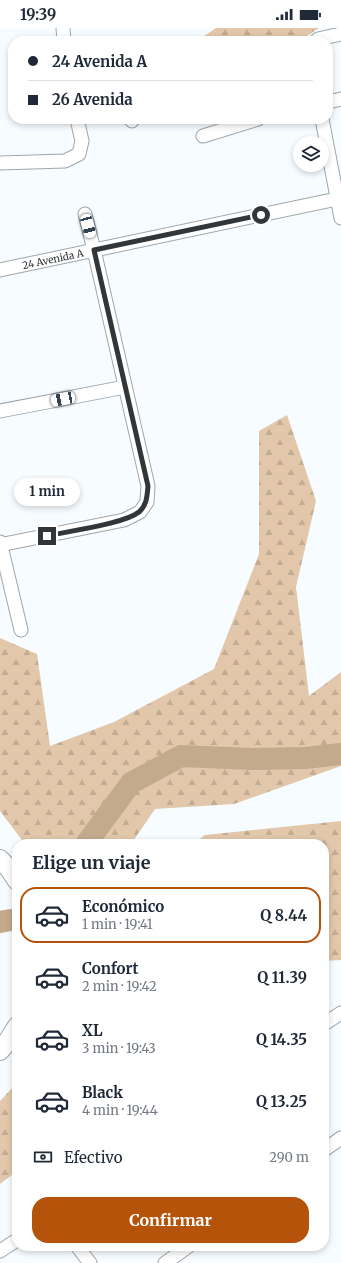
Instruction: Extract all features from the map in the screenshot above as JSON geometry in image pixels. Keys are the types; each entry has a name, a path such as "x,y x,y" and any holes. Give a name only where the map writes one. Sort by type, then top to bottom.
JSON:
{"main road":[{"path":"0,859 12,874"},
{"path":"0,1051 6,1045 12,1035"}],"street":[{"path":"0,163 65,160 79,154 82,141 78,124"},
{"path":"203,136 242,124"},
{"path":"323,124 339,199 341,218"},
{"name":"24 Avenida A","path":"0,270 339,199"},
{"path":"21,630 0,544 124,520 140,512 146,502 148,486 85,214"},
{"path":"0,411 125,387"},
{"path":"329,1021 341,1013"},
{"path":"329,1146 341,1138"},
{"path":"0,1252 12,1244"},
{"path":"82,1251 90,1263"},
{"path":"165,1263 181,1251"}],"green space":[{"path":"216,28 319,28 307,36 204,36"},
{"path":"287,415 316,501 296,587 309,696 341,672 341,766 234,804 155,809 134,839 21,839 0,811 0,638 37,654 50,746 114,722 214,669 259,554 259,431"},
{"path":"341,821 341,960 329,961 329,839 200,839 205,835"},
{"path":"12,1088 12,1175 0,1184 0,1101"}],"waterway":[{"path":"90,839 131,783 181,756 252,759 306,758 341,754"},
{"path":"0,922 11,920"}],"route":[{"path":"47,536 124,520 140,512 146,502 148,486 94,250 261,215"}]}
